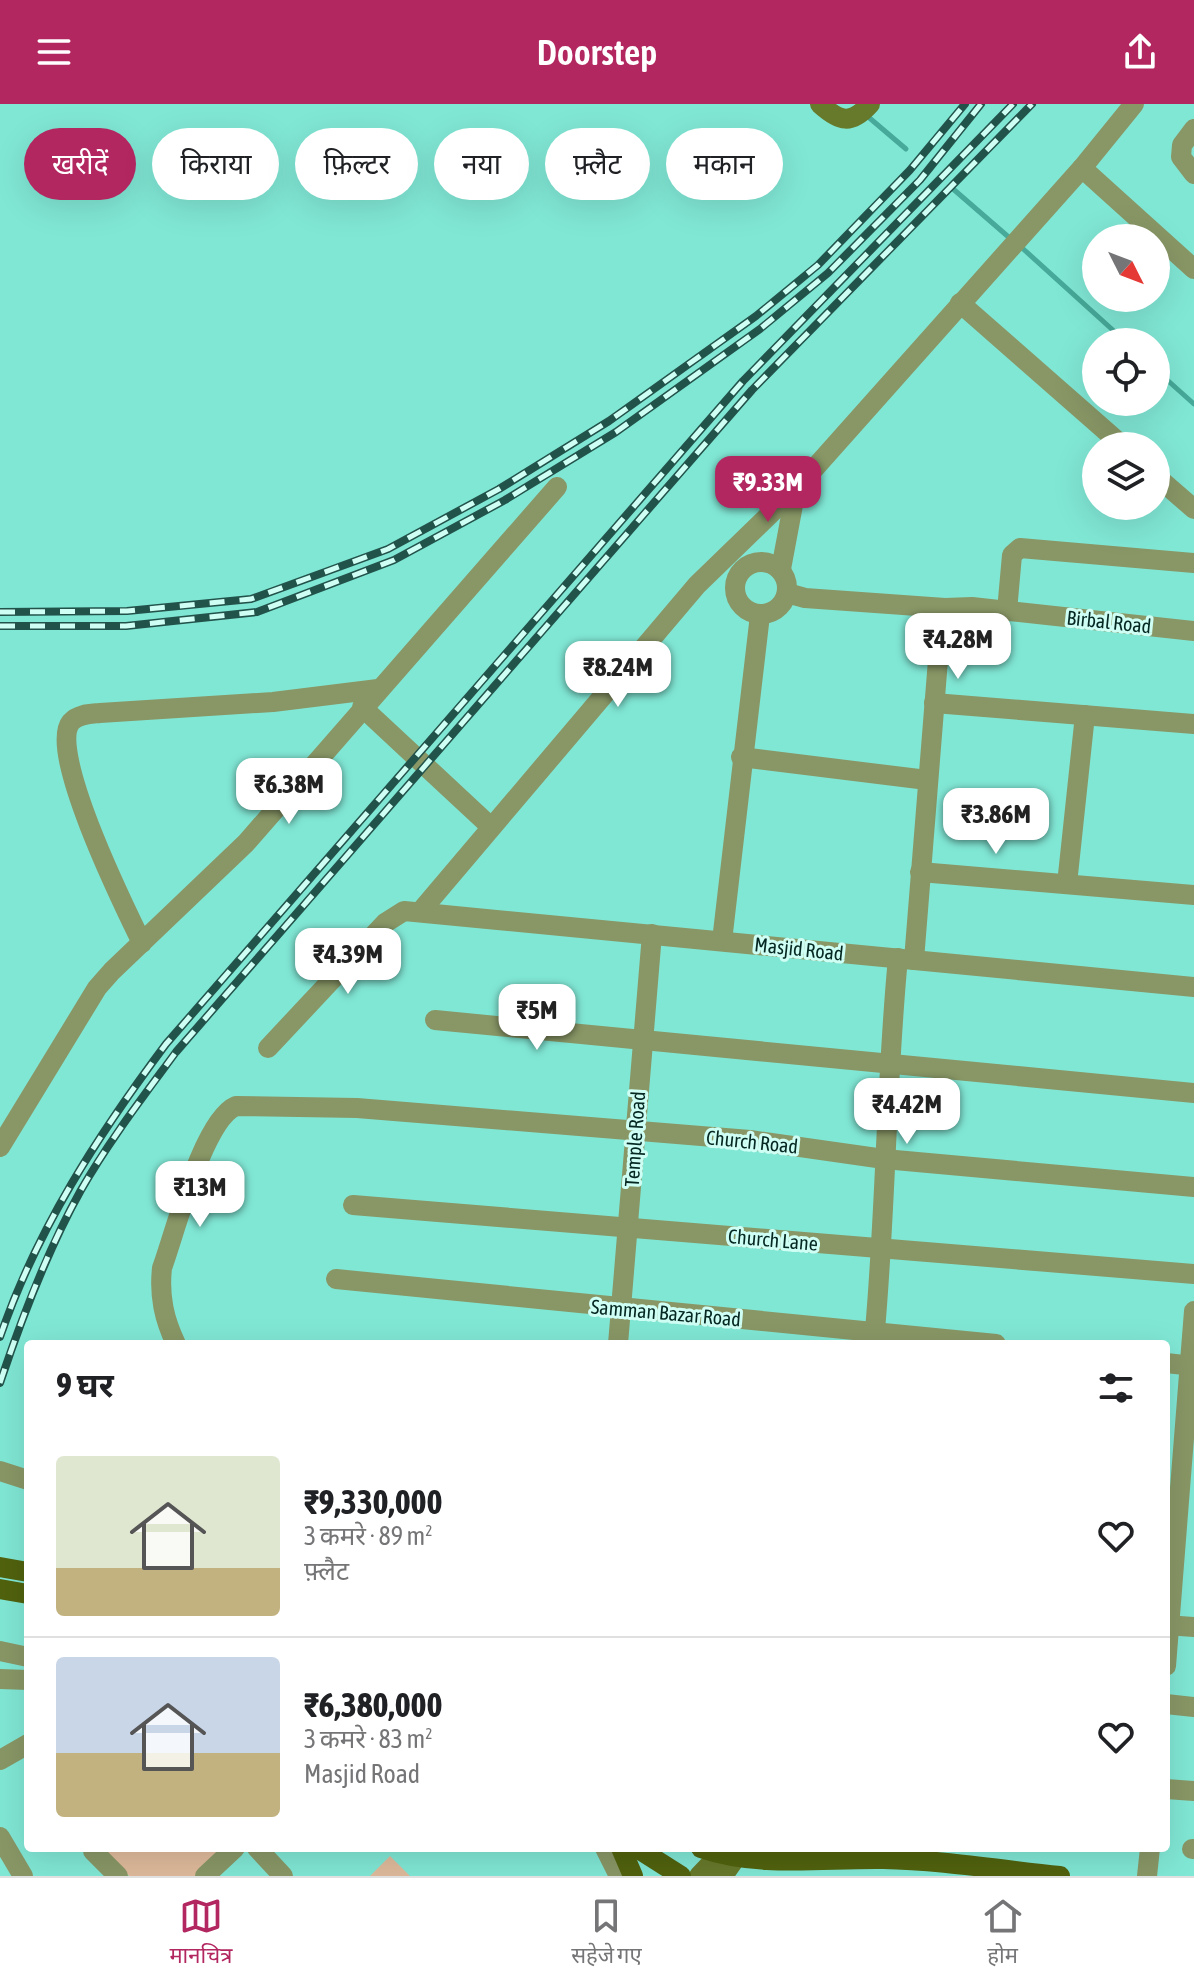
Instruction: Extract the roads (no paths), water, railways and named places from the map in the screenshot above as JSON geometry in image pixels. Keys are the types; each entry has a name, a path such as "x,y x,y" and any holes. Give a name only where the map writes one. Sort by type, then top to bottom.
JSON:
{"main road":[{"path":"0,1567 24,1571"},
{"path":"0,1589 24,1593"},
{"path":"623,1852 633,1876"},
{"path":"642,1852 661,1867 681,1876"},
{"path":"719,1853 783,1861 885,1859 1060,1876"}],"street":[{"path":"820,104 837,119 865,109"},
{"path":"268,1048 385,923 412,911 491,827 697,585 796,489 960,303 1029,231 1134,104"},
{"path":"1194,129 1182,145 1181,157 1194,174"},
{"path":"1082,168 1194,269"},
{"path":"960,303 1107,432"},
{"path":"0,1147 97,988 246,843 557,487"},
{"path":"1170,488 1194,509"},
{"path":"781,569 763,562 751,563 741,570 734,592 739,604 760,615 772,612 787,593 781,569 796,489"},
{"path":"1007,611 1012,555 1020,548 1194,563"},
{"path":"697,585 734,592"},
{"name":"Birbal Road","path":"787,593 805,598 1007,611 1194,631"},
{"path":"875,1330 882,1250 888,1066 920,872 945,608"},
{"path":"722,941 741,757 760,615"},
{"path":"142,943 99,852 80,801 68,743 67,732 71,722 83,715 100,713 273,702 378,689"},
{"path":"934,703 1194,724"},
{"path":"362,707 491,827"},
{"path":"1067,884 1085,715"},
{"path":"741,757 927,780"},
{"path":"920,872 1194,895"},
{"name":"Masjid Road","path":"412,911 1194,987"},
{"name":"Temple Road","path":"618,1340 652,934"},
{"path":"435,1020 888,1066 1194,1093"},
{"name":"Church Road","path":"174,1340 167,1325 160,1291 162,1268 208,1139 227,1110 236,1106 357,1108 750,1140 884,1159 1194,1187"},
{"name":"Church Lane","path":"353,1205 1194,1274"},
{"name":"Samman Bazar Road","path":"336,1279 961,1340"},
{"path":"1170,1602 1179,1532 1181,1450 1192,1366 1194,1311"},
{"path":"1170,1363 1192,1366"},
{"path":"0,1471 24,1479"},
{"path":"1170,1625 1194,1627"},
{"path":"0,1651 24,1656"},
{"path":"0,1679 24,1680"},
{"path":"1170,1704 1194,1707"},
{"path":"0,1760 24,1746"},
{"path":"1170,1789 1194,1791"},
{"path":"0,1837 23,1876"},
{"path":"94,1852 118,1876"},
{"path":"205,1876 231,1852"},
{"path":"261,1852 283,1876"},
{"path":"607,1852 619,1876"},
{"path":"1147,1876 1150,1852"},
{"path":"699,1876 719,1853"},
{"path":"719,1853 723,1876"}],"waterway":[{"path":"866,115 906,149"},
{"path":"952,188 1012,240"},
{"path":"1020,246 1111,328"},
{"path":"1170,383 1194,404"}],"railway":[{"path":"0,612 127,611 251,599 388,549 499,489 609,421 756,316 818,265 910,170 965,104"},
{"path":"0,626 126,626 257,612 394,560 505,500 616,432 760,329 828,273 920,180 981,104"},
{"path":"0,1337 32,1258 71,1184 166,1044 743,381 1013,104"},
{"path":"0,1383 36,1285 81,1190 176,1052 752,390 1032,104"}]}
